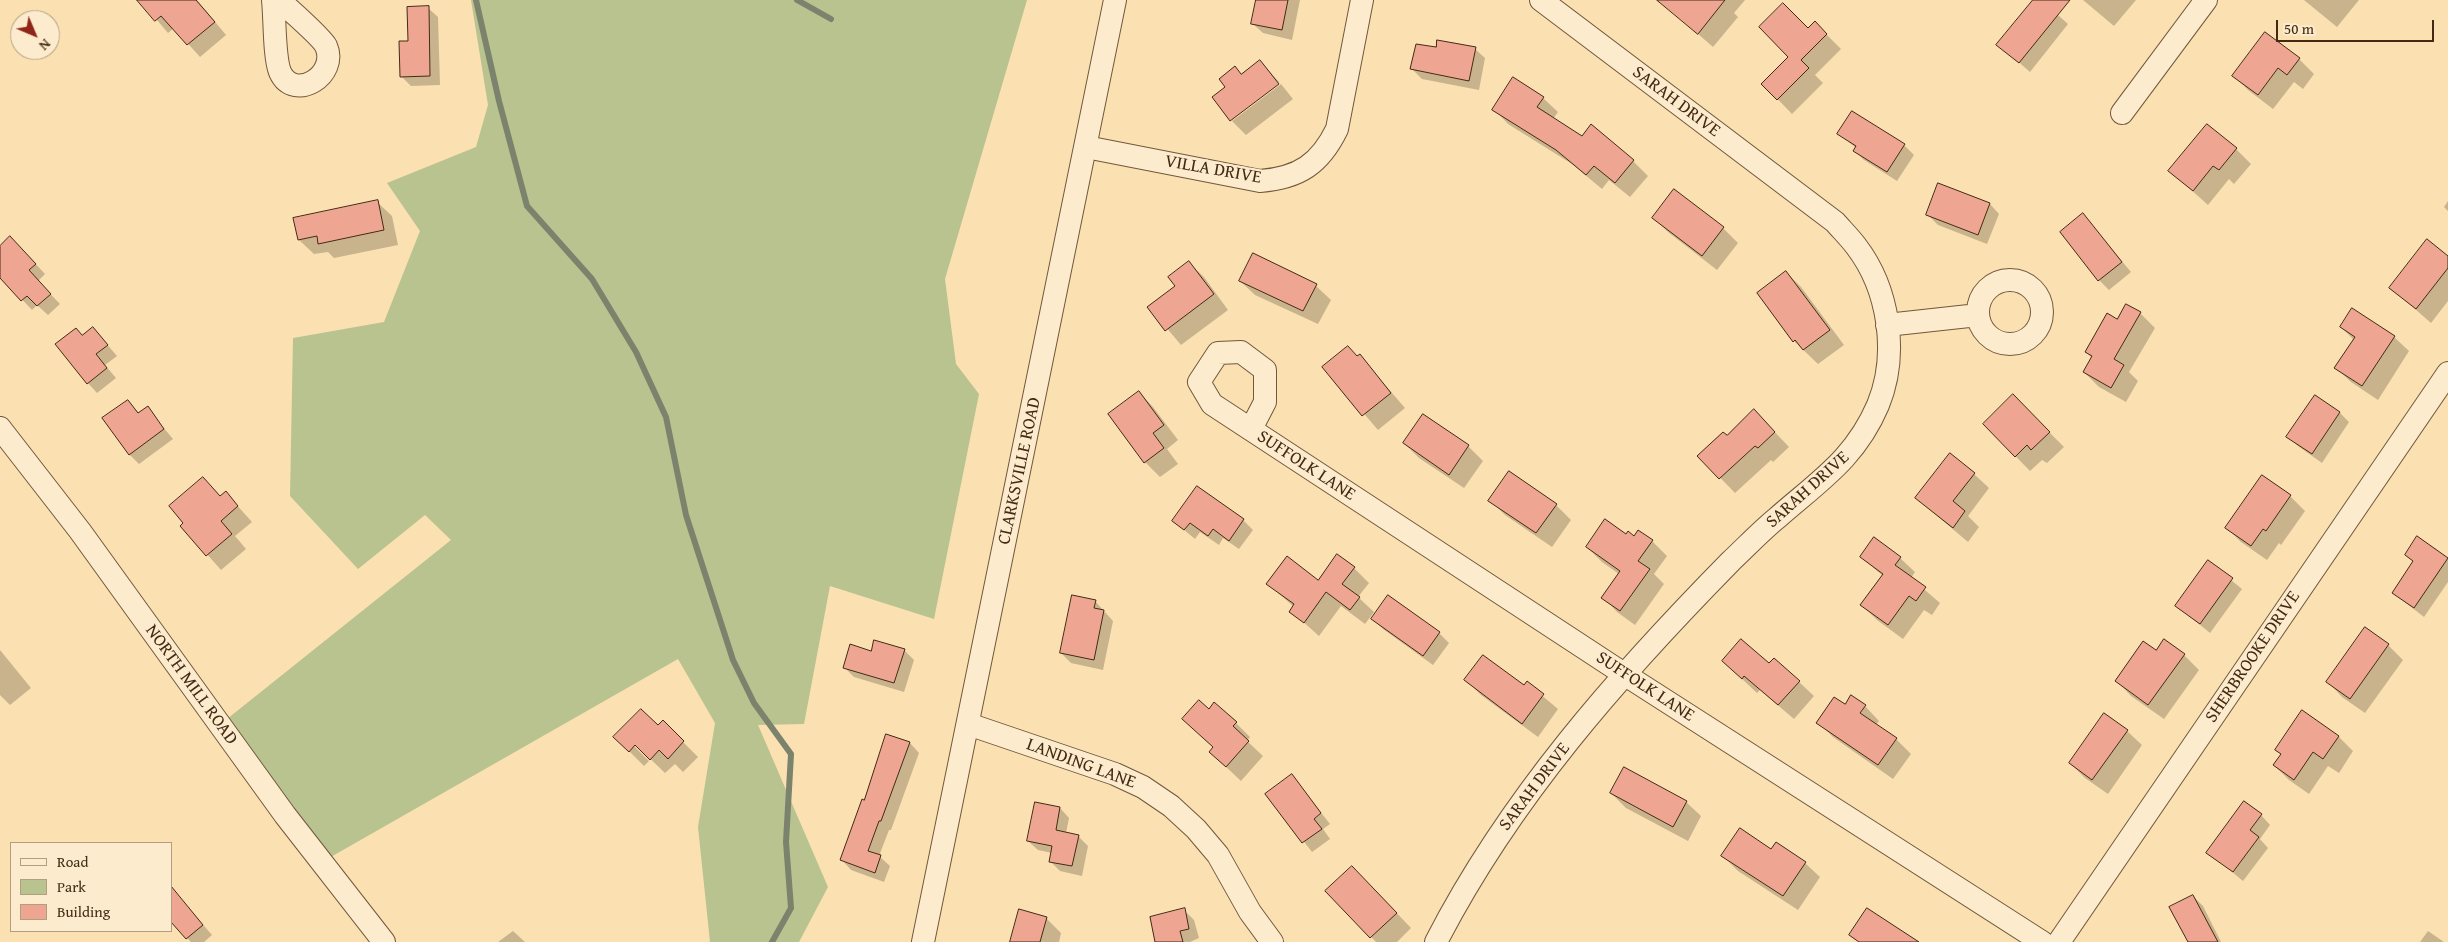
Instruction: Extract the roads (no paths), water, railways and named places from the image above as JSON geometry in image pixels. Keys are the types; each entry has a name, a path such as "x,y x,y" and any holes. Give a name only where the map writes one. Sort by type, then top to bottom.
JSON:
{"street":[{"path":"273,0 276,58 281,74 290,83 301,86 314,83 322,75 328,60 326,46 279,0"},
{"name":"CLARKSVILLE ROAD","path":"923,942 1115,0"},
{"name":"VILLA DRIVE","path":"1086,147 1260,181 1280,179 1299,172 1316,161 1329,145 1337,129 1362,0"},
{"name":"SARAH DRIVE","path":"1436,942 1489,849 1530,789 1624,674 1732,561 1776,519 1848,456 1867,429 1879,402 1889,351 1882,298 1872,271 1856,246 1835,222 1541,0"},
{"path":"2122,113 2206,0"},
{"path":"1887,325 1978,315"},
{"name":"SUFFOLK LANE","path":"1251,429 1265,402 1265,370 1241,352 1218,353 1199,382 1212,404 1624,674 2042,942"},
{"name":"SHERBROOKE DRIVE","path":"2059,942 2448,373"},
{"name":"NORTH MILL ROAD","path":"0,428 80,531 286,815 384,942"},
{"name":"LANDING LANE","path":"968,724 1115,774 1143,787 1171,806 1196,829 1218,855 1250,912 1272,942"}],"waterway":[{"path":"476,0 499,101 527,206 592,279 636,352 666,417 686,515 733,660 754,703 791,754 786,842 791,908 772,942"},
{"path":"797,0 831,19"}]}
